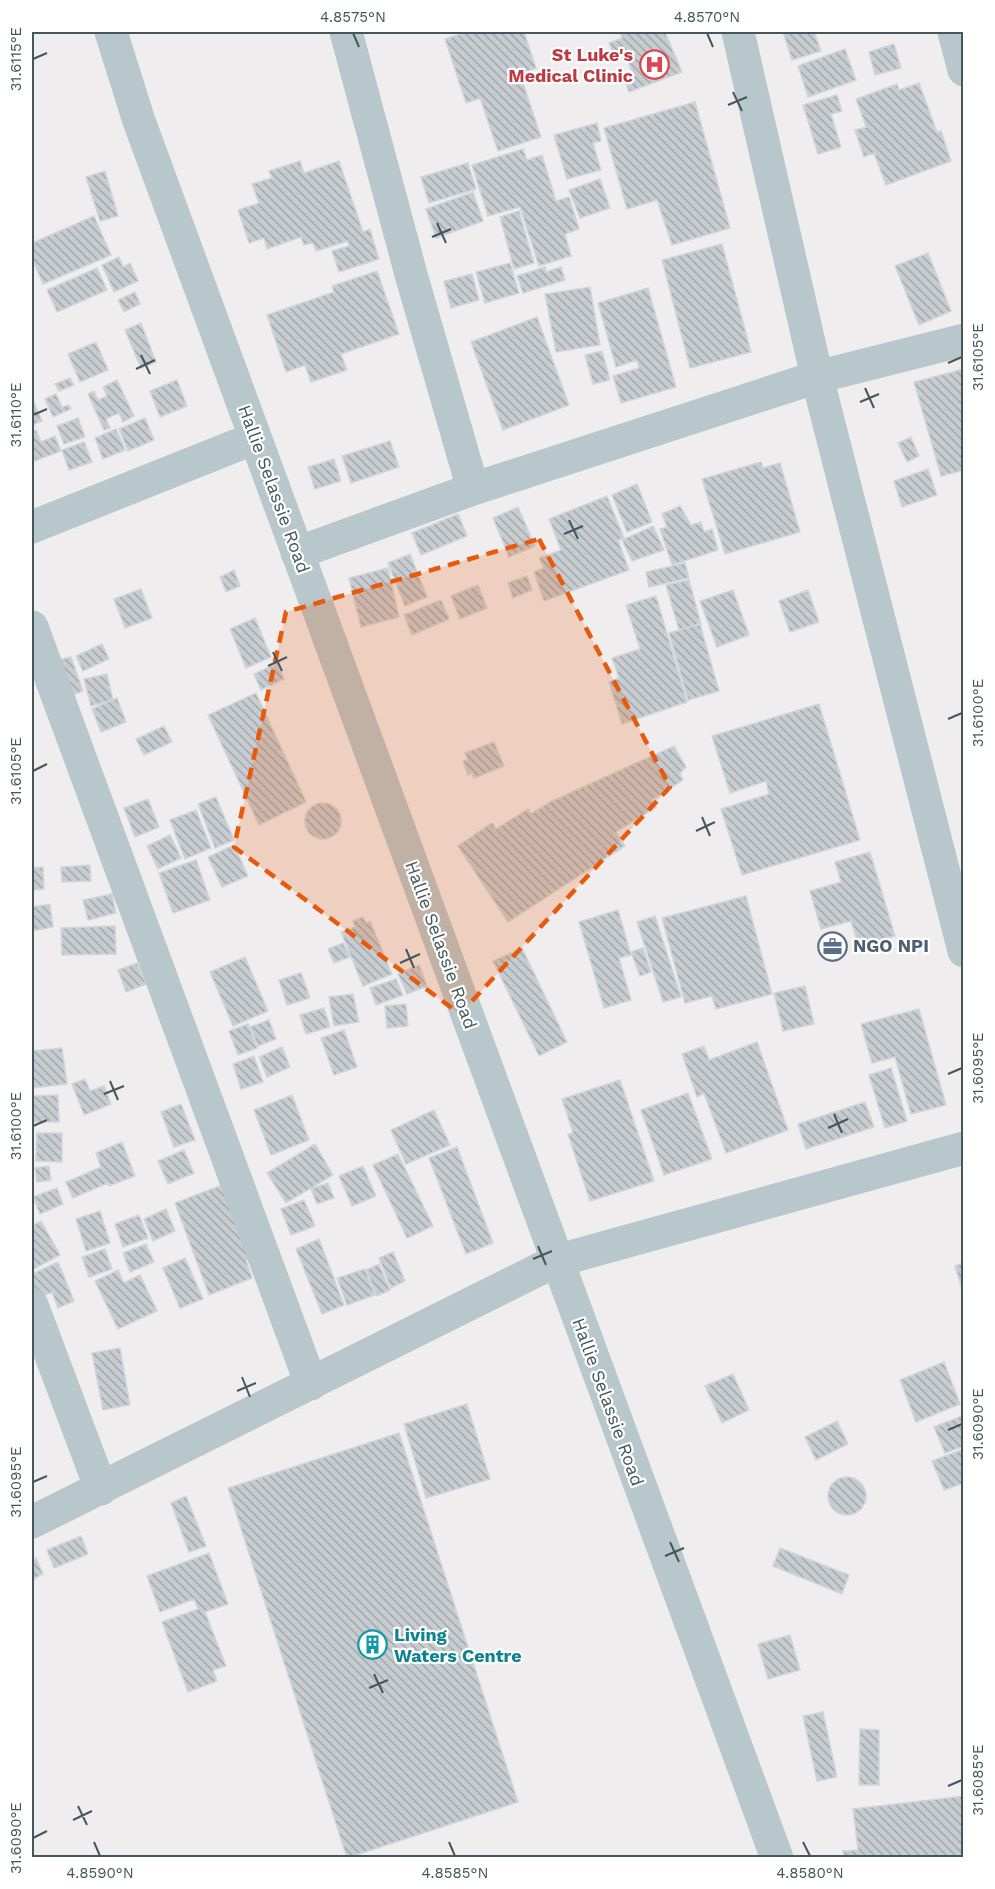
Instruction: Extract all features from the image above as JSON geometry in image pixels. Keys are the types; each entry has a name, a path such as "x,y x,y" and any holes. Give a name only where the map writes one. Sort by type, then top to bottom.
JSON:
{"street":[{"name":"Hallie Selassie Road","path":"111,32 139,121 556,1261 777,1857"},
{"path":"346,32 412,278 473,489"},
{"path":"738,32 817,377 963,951"},
{"path":"954,32 963,70"},
{"path":"297,553 473,489 817,377 963,340"},
{"path":"32,527 255,438"},
{"path":"32,627 311,1384"},
{"path":"32,1522 556,1261 963,1148"},
{"path":"32,1305 101,1489"}],"highlighted area":[{"path":"539,539 670,787 460,1014 234,847 286,612"}],"building":[{"path":"467,32 524,32 536,68 520,74 541,137 498,151 480,98 466,103 445,39"},
{"name":"St Luke's Medical Clinic","path":"620,32 665,32 682,72 629,92 624,78 633,74 625,54 615,58 609,43 622,38"},
{"path":"783,32 814,32 821,51 792,60"},
{"path":"894,44 901,68 875,75 869,52"},
{"path":"845,49 856,80 808,97 798,66"},
{"path":"919,83 937,132 941,131 951,161 886,185 874,153 864,157 855,130 866,127 856,99 897,84 899,90"},
{"path":"837,95 842,111 831,114 841,147 818,154 803,105"},
{"path":"695,102 730,228 672,245 657,200 627,209 604,128"},
{"path":"597,123 601,141 593,143 601,170 567,179 554,135"},
{"path":"523,149 527,160 542,155 556,201 569,197 579,229 565,234 571,256 539,266 520,207 488,216 472,165"},
{"path":"300,161 304,173 339,161 363,232 370,229 379,259 339,272 332,251 349,246 348,241 316,251 313,243 304,245 301,237 267,249 264,238 249,243 238,210 259,203 252,184 272,178 269,171"},
{"path":"468,163 476,189 429,203 421,177"},
{"path":"105,171 118,216 100,221 86,177"},
{"path":"600,179 610,208 580,218 569,190"},
{"path":"473,192 483,221 436,238 426,209"},
{"path":"519,211 534,263 514,269 500,217"},
{"path":"94,216 111,255 43,284 32,258 32,243"},
{"path":"722,244 751,352 690,368 662,260"},
{"path":"928,253 951,311 919,325 895,266"},
{"path":"119,257 123,267 130,263 138,281 114,292 102,265"},
{"path":"510,263 519,293 485,303 476,272"},
{"path":"545,267 546,272 561,267 565,280 523,293 517,276"},
{"path":"97,268 107,290 57,312 47,290"},
{"path":"377,271 399,334 341,354 347,370 311,382 305,365 286,372 267,315 334,292 332,286"},
{"path":"472,274 479,300 451,308 444,281"},
{"path":"590,287 600,345 556,352 545,294"},
{"path":"648,288 676,387 621,403 613,376 639,368 637,360 616,367 598,303"},
{"path":"135,292 140,304 124,312 118,300"},
{"path":"537,317 569,405 503,430 471,342"},
{"path":"141,323 156,362 141,368 125,330"},
{"path":"96,342 108,370 80,382 68,354"},
{"path":"602,351 610,380 593,384 585,355"},
{"path":"964,369 964,470 941,476 914,382"},
{"path":"70,378 74,385 59,391 55,384"},
{"path":"117,380 134,416 123,422 119,413 106,419 110,428 104,430 88,394 94,391 98,400 107,396 103,387"},
{"path":"177,380 187,406 160,417 150,391"},
{"path":"56,394 62,407 69,405 71,409 53,417 45,399"},
{"path":"32,398 42,421 32,425"},
{"path":"78,418 85,437 64,444 57,426"},
{"path":"145,418 154,440 128,451 119,429"},
{"path":"116,429 125,450 103,459 95,438"},
{"path":"36,430 41,442 55,436 61,451 35,461 32,451 32,432"},
{"path":"911,437 919,456 907,462 898,443"},
{"path":"390,441 399,467 351,483 342,456"},
{"path":"84,442 92,462 69,470 62,450"},
{"path":"334,459 341,481 315,489 308,467"},
{"path":"761,462 763,468 780,463 800,532 725,554 702,479"},
{"path":"928,469 937,495 902,507 894,481"},
{"path":"637,484 652,522 627,532 612,495"},
{"path":"607,496 624,538 618,540 629,570 544,601 534,572 544,568 539,558 561,550 549,519"},
{"path":"680,506 691,525 701,522 704,532 712,529 718,550 672,565 660,529 667,527 662,514"},
{"path":"518,507 535,546 509,557 493,518"},
{"path":"458,514 467,536 421,555 412,533"},
{"path":"653,526 664,550 632,561 622,540"},
{"path":"410,554 427,597 405,606 388,563"},
{"path":"685,563 689,578 649,587 646,572"},
{"path":"388,568 399,617 361,627 349,578"},
{"path":"234,570 240,586 226,592 220,577"},
{"path":"527,576 532,590 513,598 508,583"},
{"path":"689,580 701,624 679,630 666,585"},
{"path":"478,585 487,608 460,619 451,596"},
{"path":"141,589 152,618 125,628 114,599"},
{"path":"733,590 749,635 717,647 700,601"},
{"path":"808,590 819,622 790,632 779,601"},
{"path":"656,596 687,702 622,724 609,682 619,678 612,658 640,649 626,605"},
{"path":"441,600 449,619 412,635 404,615"},
{"path":"255,618 271,657 246,668 230,629"},
{"path":"700,624 719,691 688,700 669,633"},
{"path":"102,644 109,659 83,671 76,656"},
{"path":"71,657 83,691 70,696 58,660"},
{"path":"277,663 284,679 261,690 254,674"},
{"path":"107,674 113,700 117,698 126,722 101,732 92,709 112,700 91,706 84,679"},
{"path":"256,693 306,802 259,825 208,715"},
{"path":"819,704 860,840 742,875 721,809 769,794 766,781 730,793 712,736"},
{"path":"164,726 172,742 144,755 136,739"},
{"path":"494,742 504,766 474,778 472,773 468,775 463,761 468,760 465,753"},
{"path":"674,746 686,767 680,773 683,780 652,800 656,807 616,832 625,846 508,922 458,846 492,823 496,829 528,809 531,814 550,802"},
{"path":"216,797 234,840 215,848 198,804"},
{"path":"148,799 159,827 135,837 124,808"},
{"path":"323,803 336,808 341,821 336,834 323,839 310,834 305,821 310,808"},
{"path":"196,810 211,848 185,859 170,820"},
{"path":"170,835 181,858 158,869 147,846"},
{"path":"234,845 248,876 222,887 208,857"},
{"path":"870,852 895,936 859,947 851,921 821,929 810,891 841,882 835,862"},
{"path":"196,860 210,900 173,913 159,873"},
{"path":"90,865 91,881 62,882 61,867"},
{"path":"43,867 44,889 32,890 32,868"},
{"path":"112,894 116,913 88,920 83,900"},
{"path":"746,896 772,994 716,1009 712,996 685,1003 662,918"},
{"path":"50,904 53,927 32,931 32,907"},
{"path":"618,910 631,955 619,958 631,1000 604,1008 579,922"},
{"path":"655,916 681,997 663,1002 637,922"},
{"path":"363,917 366,923 370,921 392,974 363,986 341,932 355,927 353,921"},
{"path":"115,926 116,954 62,955 61,928"},
{"path":"343,943 350,957 334,963 328,949"},
{"path":"522,948 567,1042 539,1056 493,961"},
{"path":"643,948 651,972 640,976 631,952"},
{"path":"245,957 268,1011 233,1026 210,972"},
{"path":"137,963 146,984 126,992 118,970"},
{"path":"419,965 427,986 407,994 398,974"},
{"path":"301,973 310,998 287,1005 279,980"},
{"path":"396,979 403,995 376,1005 370,988"},
{"path":"805,986 814,1024 783,1031 774,993"},
{"path":"353,994 359,1022 334,1026 329,997"},
{"path":"406,1004 408,1026 387,1028 385,1006"},
{"path":"324,1008 330,1027 306,1034 300,1015"},
{"path":"919,1009 946,1105 911,1114 895,1057 872,1063 861,1024"},
{"path":"269,1020 276,1039 258,1046 250,1027"},
{"path":"248,1024 257,1048 238,1055 229,1031"},
{"path":"344,1030 357,1067 334,1075 321,1038"},
{"path":"757,1042 788,1130 726,1153 704,1093 697,1097 682,1054 704,1046 709,1060"},
{"path":"282,1047 290,1067 267,1077 259,1057"},
{"path":"62,1048 67,1084 32,1088 32,1051"},
{"path":"254,1056 263,1082 241,1089 233,1064"},
{"path":"891,1068 907,1121 885,1128 869,1075"},
{"path":"85,1079 90,1091 104,1086 111,1104 84,1115 72,1084"},
{"path":"620,1080 654,1181 590,1201 568,1134 573,1133 562,1099"},
{"path":"688,1093 712,1159 664,1175 641,1110"},
{"path":"58,1095 59,1122 32,1122 32,1096"},
{"path":"292,1095 309,1140 271,1155 254,1110"},
{"path":"865,1102 874,1127 806,1149 798,1124"},
{"path":"181,1104 195,1140 174,1147 161,1112"},
{"path":"434,1110 450,1145 406,1164 391,1130"},
{"path":"37,1133 62,1133 62,1162 36,1161"},
{"path":"122,1142 135,1176 109,1186 108,1183 73,1198 66,1182 101,1167 96,1153"},
{"path":"315,1144 333,1175 286,1203 267,1173"},
{"path":"457,1147 493,1243 466,1254 429,1158"},
{"path":"184,1150 194,1173 168,1184 158,1161"},
{"path":"398,1154 433,1226 407,1238 373,1165"},
{"path":"49,1166 51,1180 37,1182 35,1168"},
{"path":"363,1166 376,1196 352,1206 339,1176"},
{"path":"230,1182 257,1257 246,1260 252,1278 209,1295 175,1203"},
{"path":"328,1183 334,1198 317,1204 311,1189"},
{"path":"57,1188 63,1204 40,1214 33,1197"},
{"path":"304,1200 315,1226 291,1235 281,1209"},
{"path":"166,1209 175,1231 153,1241 144,1219"},
{"path":"100,1211 110,1243 86,1251 76,1219"},
{"path":"139,1215 148,1238 123,1247 115,1224"},
{"path":"41,1221 60,1255 32,1270 32,1226"},
{"path":"319,1239 344,1305 322,1314 296,1249"},
{"path":"146,1244 154,1262 130,1272 123,1253"},
{"path":"105,1249 112,1269 89,1277 82,1257"},
{"path":"393,1252 405,1281 391,1288 379,1258"},
{"path":"185,1258 203,1299 180,1308 163,1268"},
{"path":"58,1262 74,1301 58,1308 52,1292 36,1299 32,1290 32,1274"},
{"path":"964,1263 964,1296 955,1266"},
{"path":"379,1264 390,1290 377,1296 366,1270"},
{"path":"365,1269 375,1295 347,1305 337,1278"},
{"path":"118,1270 124,1283 140,1275 157,1311 118,1329 95,1281"},
{"path":"120,1348 130,1405 103,1410 92,1353"},
{"path":"944,1362 960,1404 916,1422 900,1380"},
{"path":"733,1374 749,1410 722,1423 705,1386"},
{"path":"467,1404 490,1479 426,1498 404,1424"},
{"path":"964,1415 964,1446 945,1453 934,1427"},
{"path":"837,1421 848,1444 816,1460 805,1437"},
{"name":"Living Waters Centre","path":"399,1433 518,1802 347,1858 228,1488"},
{"path":"964,1449 964,1483 944,1490 932,1461"},
{"path":"847,1477 860,1483 866,1496 860,1509 847,1515 834,1509 828,1496 834,1483"},
{"path":"186,1496 206,1546 189,1552 171,1503"},
{"path":"81,1536 88,1554 54,1568 47,1550"},
{"path":"780,1548 849,1575 842,1594 773,1566"},
{"path":"209,1553 228,1604 205,1612 226,1666 213,1670 217,1681 188,1692 162,1622 198,1609 194,1599 160,1612 147,1576"},
{"path":"36,1558 43,1574 32,1580 32,1560"},
{"path":"790,1635 800,1670 768,1679 758,1644"},
{"path":"823,1712 837,1777 817,1781 803,1716"},
{"path":"860,1729 879,1730 879,1785 859,1785"},
{"path":"964,1796 964,1858 844,1858 843,1851 858,1850 853,1809"}],"place":[{"name":"St Luke's Medical Clinic","path":"654,65"},
{"name":"NGO NPI","path":"832,946"},
{"name":"Living Waters Centre","path":"373,1645"}]}
